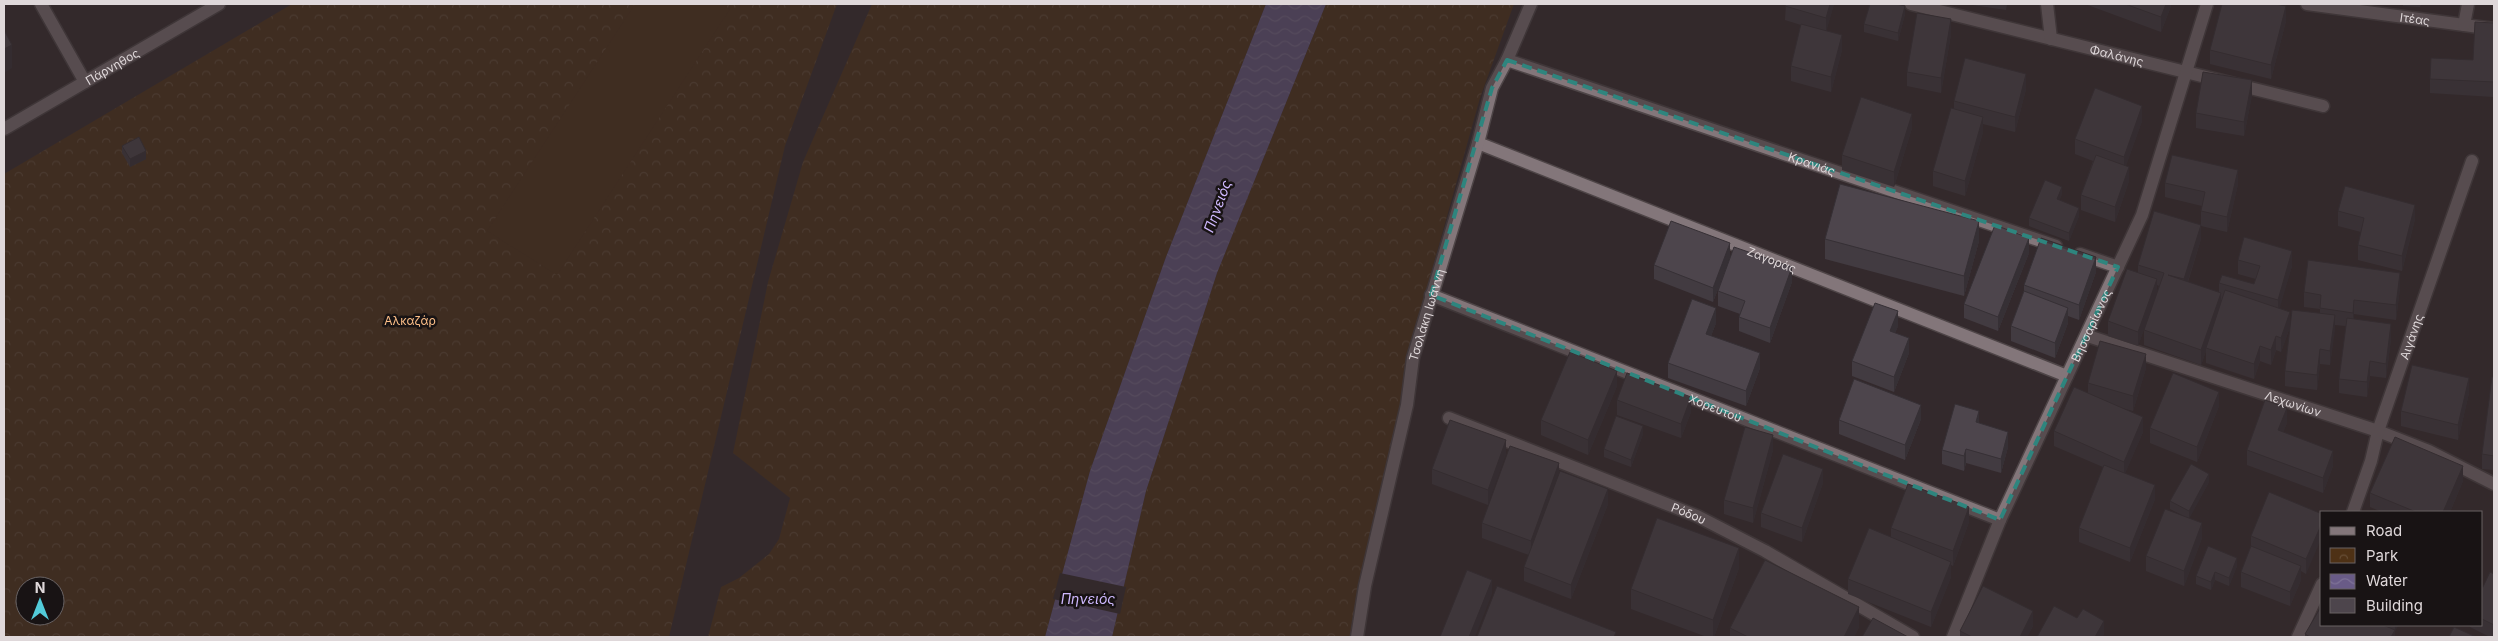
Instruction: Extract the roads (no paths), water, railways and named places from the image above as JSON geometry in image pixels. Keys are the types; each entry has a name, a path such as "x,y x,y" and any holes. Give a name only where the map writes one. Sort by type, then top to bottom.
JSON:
{"street":[{"path":"41,4 86,82"},
{"name":"Πάρνηθος","path":"4,129 219,4"},
{"name":"Τσολάκη Ιωάννη","path":"1357,637 1365,586 1407,405 1413,358 1478,143 1492,88 1507,60 1531,4"},
{"name":"Φαλάνης","path":"1911,4 2323,106"},
{"path":"2047,4 2052,39"},
{"name":"Βησσαρίωνος","path":"1953,637 2000,520 2067,376 2088,336 2142,215 2207,4"},
{"name":"Ιτέας","path":"2307,4 2494,29"},
{"path":"2464,25 2468,4"},
{"name":"Κρανιάς","path":"1507,60 2118,267"},
{"name":"Ζαγοράς","path":"1478,143 2067,376"},
{"name":"Αιγάνης","path":"2353,511 2371,461 2378,431 2472,160"},
{"name":"Χορευτού","path":"1431,295 2000,520"},
{"name":"Λεχωνίων","path":"2088,336 2378,431 2429,451 2494,484"},
{"name":"Ρόδου","path":"1449,418 1697,516 1765,551 1912,637"},
{"path":"2298,637 2320,588"}],"water":[{"name":"Πηνειός","path":"1266,4 1326,4 1217,273 1146,491 1112,637 1045,637 1090,471 1166,257"}],"park label":[{"name":"Αλκαζάρ","path":"410,320"}]}
